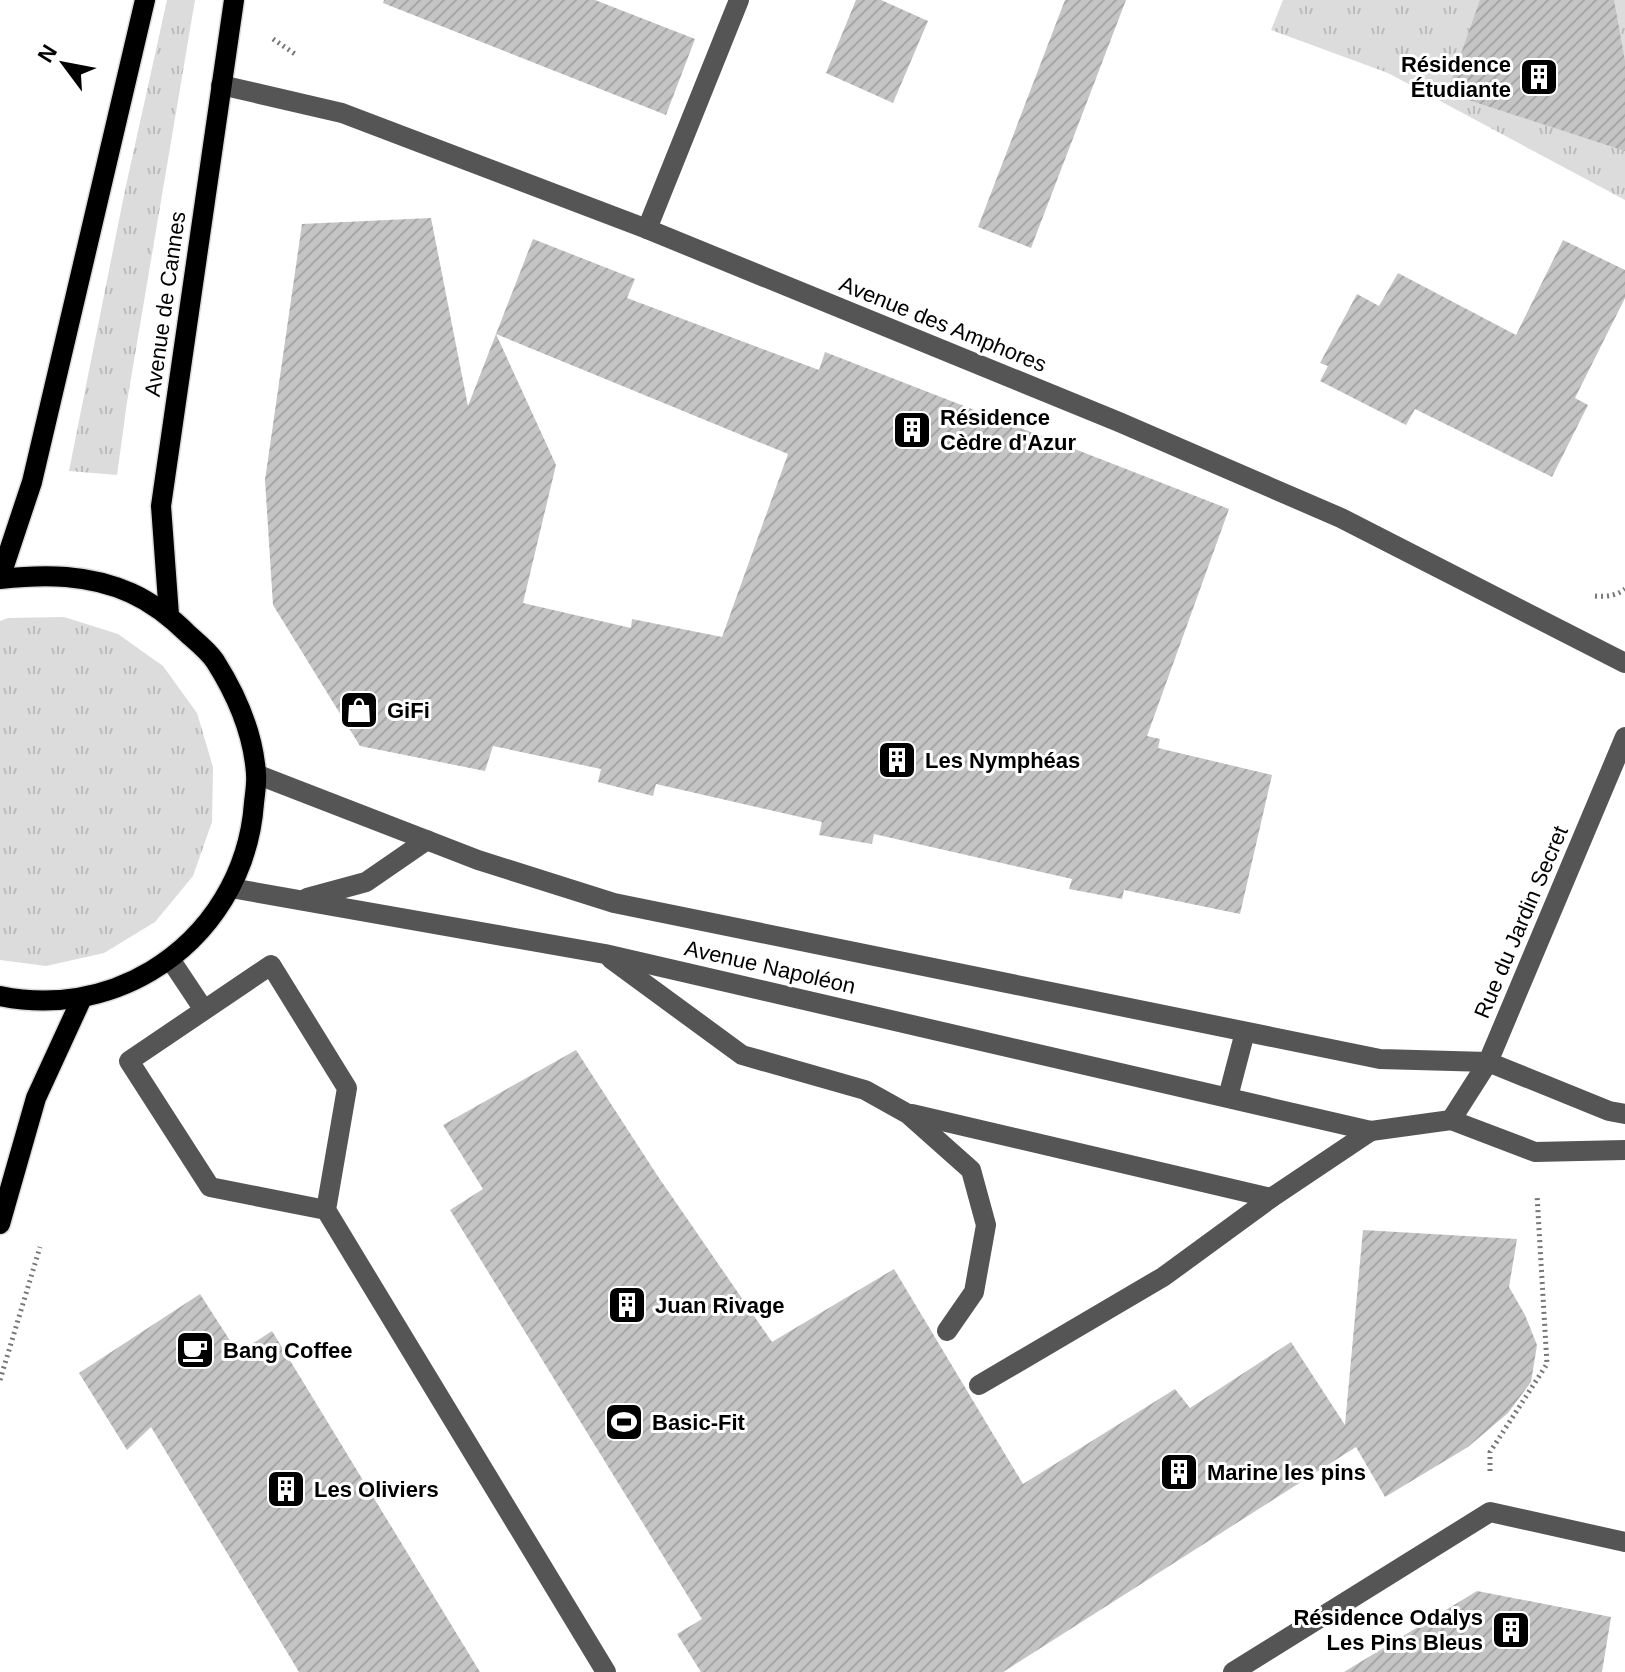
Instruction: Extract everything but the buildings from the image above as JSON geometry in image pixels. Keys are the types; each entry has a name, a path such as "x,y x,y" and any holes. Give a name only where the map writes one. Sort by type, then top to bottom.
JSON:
{"main road":[{"path":"0,996 25,1002 82,998 129,984 170,959 205,927 231,888 252,833 256,774 243,713 213,658 169,615 130,593 88,579 44,574 0,578 32,482 145,0"},
{"name":"Avenue de Cannes","path":"169,615 161,506 234,2"},
{"path":"0,1224 36,1098 82,998"}],"street":[{"path":"647,229 739,0"},
{"name":"Avenue des Amphores","path":"221,85 342,113 647,229 1119,422 1341,518 1625,663"},
{"name":"Rue du Jardin Secret","path":"1451,1120 1488,1062 1625,737"},
{"name":"Avenue Napoléon","path":"256,774 478,860 614,903 1380,1059 1488,1062"},
{"name":"Avenue Napoléon","path":"299,900 366,882 427,840"},
{"name":"Avenue Napoléon","path":"231,888 605,954 1371,1131 1451,1120"},
{"path":"605,954 742,1055 865,1090 908,1114 971,1170 986,1225 974,1292 947,1331"},
{"path":"170,959 204,1010"},
{"path":"326,1210 210,1187 129,1061 271,965 347,1088 326,1210 606,1672"},
{"path":"1228,1097 1245,1032"},
{"path":"1488,1062 1609,1111 1625,1114"},
{"path":"908,1114 1271,1198"},
{"path":"1451,1120 1535,1152 1625,1150"},
{"path":"979,1385 1163,1277 1271,1198 1371,1131"},
{"path":"1233,1672 1490,1512 1625,1542"}],"path":[{"path":"234,2 259,28 300,57"},
{"path":"1490,1512 1490,1452 1547,1364 1535,1152"}],"green space":[{"path":"167,0 195,0 117,475 69,471 125,190"},
{"path":"1283,0 1625,0 1625,200 1388,73 1271,30"},
{"path":"64,617 118,634 163,666 197,713 213,767 212,822 193,876 155,922 104,953 46,966 0,960 0,621 8,618"}],"place":[{"name":"Résidence Étudiante","path":"1539,77"},
{"name":"Résidence Cèdre d'Azur","path":"912,430"},
{"name":"GiFi","path":"359,710"},
{"name":"Les Nymphéas","path":"897,760"},
{"name":"Juan Rivage","path":"627,1305"},
{"name":"Bang Coffee","path":"195,1350"},
{"name":"Basic-Fit","path":"624,1422"},
{"name":"Marine les pins","path":"1179,1472"},
{"name":"Les Oliviers","path":"286,1489"},
{"name":"Résidence Odalys Les Pins Bleus","path":"1511,1630"}]}
